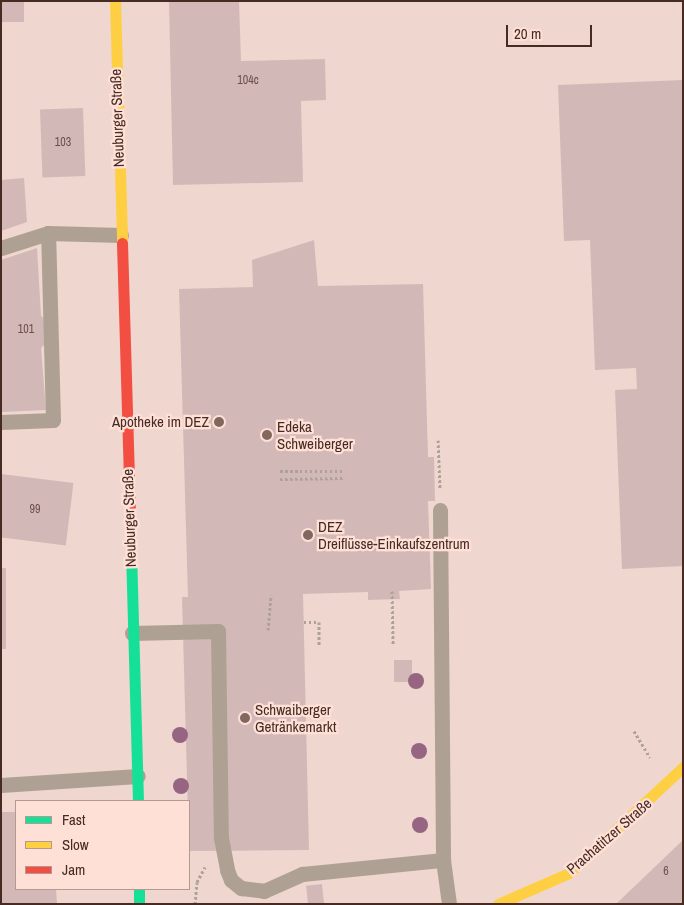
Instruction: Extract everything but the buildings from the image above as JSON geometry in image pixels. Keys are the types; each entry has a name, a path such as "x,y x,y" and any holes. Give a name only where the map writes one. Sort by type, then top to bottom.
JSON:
{"street":[{"name":"Neuburger Straße","path":"115,1 138,800"},
{"name":"Prachatitzer Straße","path":"498,904 569,873 683,767"},
{"path":"139,890 139,904"}],"lane":[{"path":"1,248 48,233 121,235"},
{"path":"1,422 53,420 48,233"},
{"path":"440,510 443,860 449,904"},
{"path":"132,632 218,631 220,838 231,880 250,891 264,891 290,878 322,871 443,860"},
{"path":"1,785 138,776"}],"path":[{"path":"438,440 440,510"},
{"path":"280,471 343,471"},
{"path":"280,479 343,478"},
{"path":"392,591 393,645"},
{"path":"268,630 272,595"},
{"path":"304,622 319,622 319,645"},
{"path":"634,731 652,762"}],"traffic: fast":[{"path":"130,515 138,800"},
{"path":"139,890 139,904"}],"traffic: slow":[{"path":"115,1 122,243"},
{"path":"498,904 569,873 683,767"}],"traffic: jam":[{"path":"122,243 130,515"}],"place":[{"name":"Apotheke im DEZ","path":"219,422"},
{"name":"Edeka Schweiberger","path":"267,435"},
{"name":"DEZ Dreiflüsse-Einkaufszentrum","path":"308,535"},
{"name":"Schwaiberger Getränkemarkt","path":"245,718"}]}
